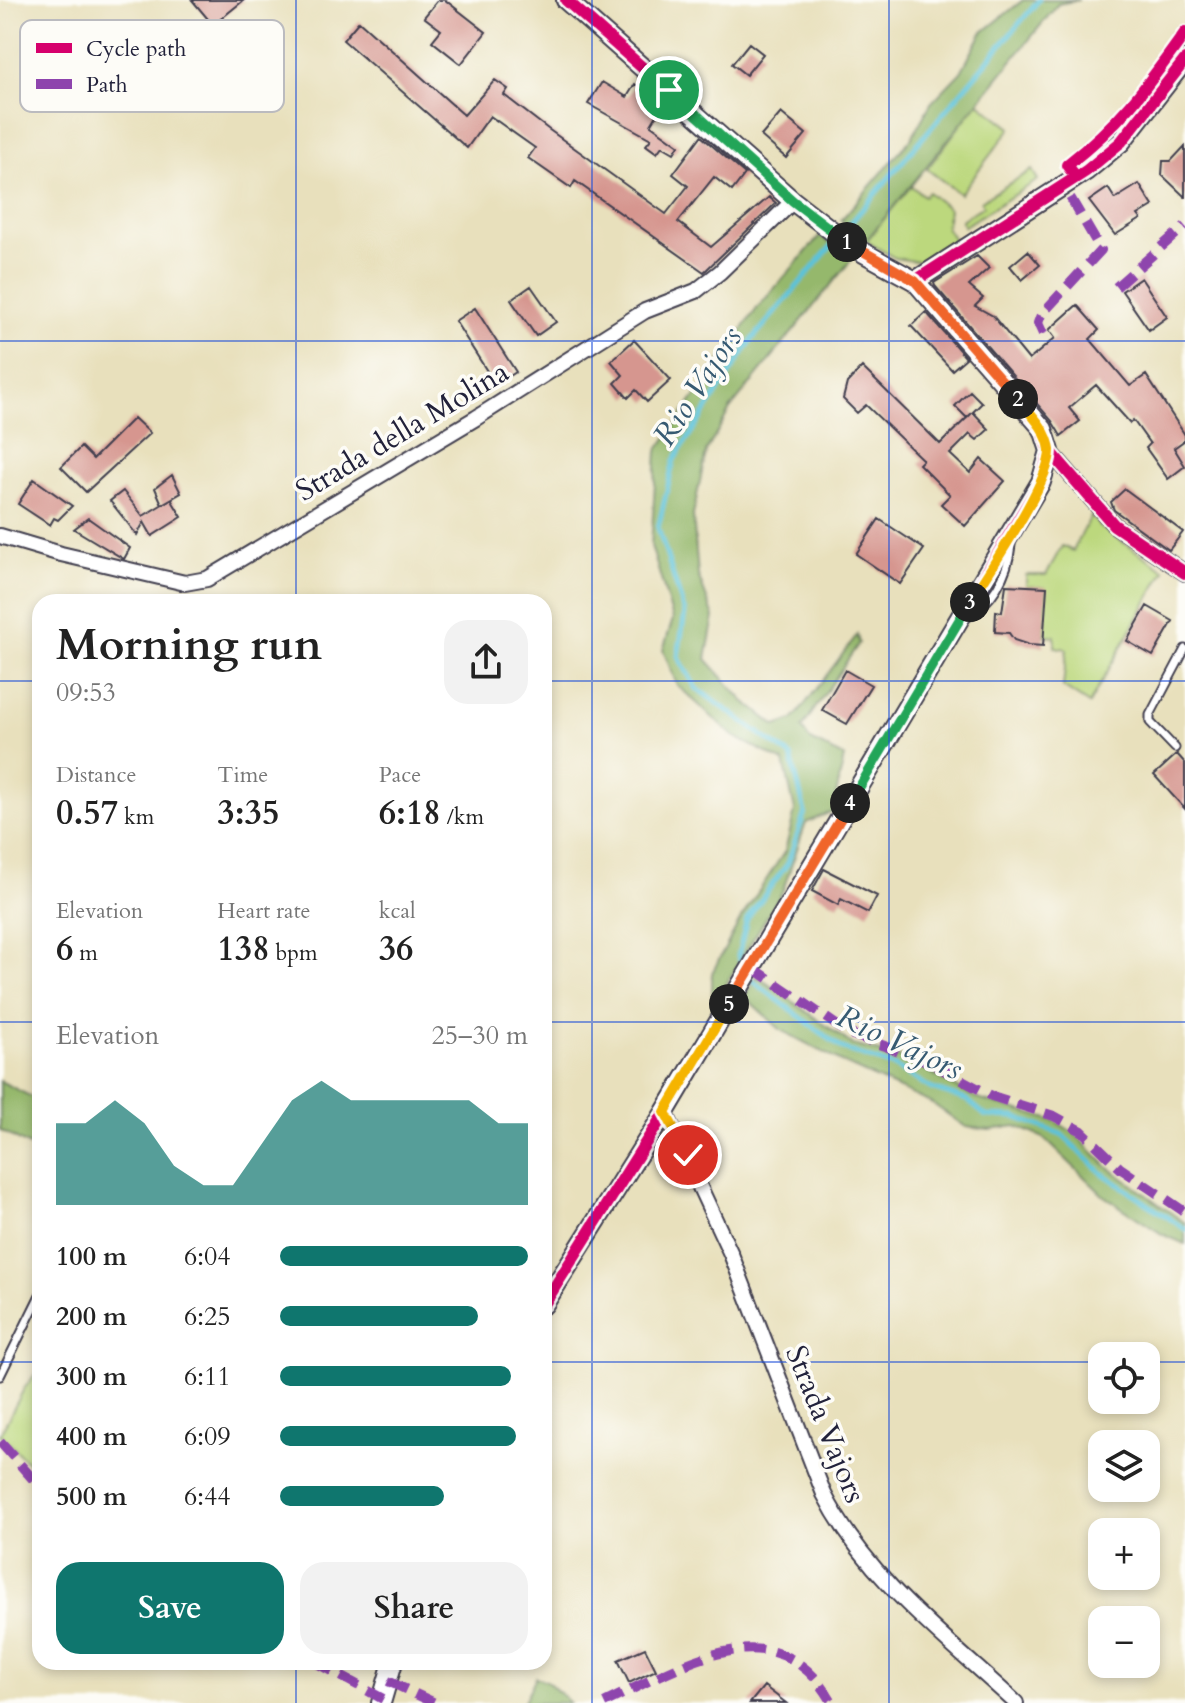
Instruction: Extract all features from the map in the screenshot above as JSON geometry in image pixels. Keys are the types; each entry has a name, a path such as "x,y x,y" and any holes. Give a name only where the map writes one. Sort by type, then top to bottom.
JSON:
{"street":[{"path":"566,0 793,201 853,247 915,281 1043,429 1050,451 1114,525 1185,573"},
{"path":"915,281 1086,171 1121,142 1185,60"},
{"name":"Strada della Molina","path":"0,536 61,554 185,583 207,579 476,418 645,311 696,291 793,201"},
{"path":"552,1291 665,1112 957,624 1041,482 1050,451"},
{"name":"Strada Vajors","path":"665,1112 731,1254 824,1494 841,1529 870,1566 1016,1703"},
{"path":"381,1703 391,1670"}],"lane":[{"path":"1175,748 1150,722 1150,715 1185,649"},
{"path":"0,1376 32,1311"}],"green space":[{"path":"1023,0 1079,0 1058,4 866,241 841,220 911,139 931,103 961,72 982,33"},
{"path":"978,102 1011,128 960,194 927,169"},
{"path":"1032,170 1038,180 964,226 961,220 983,206 981,201"},
{"path":"911,186 924,196 928,192 949,209 946,227 955,241 920,262 895,258 866,241"},
{"path":"820,236 852,259 730,409 706,452 693,515 698,575 714,617 706,659 744,701 776,726 793,720 857,635 859,643 802,728 809,739 844,757 833,811 806,823 783,890 712,1007 712,973 740,920 785,851 795,811 784,762 733,736 677,685 663,650 673,619 651,546 657,451 758,307"},
{"path":"1091,516 1100,527 1165,570 1089,704 1063,687 1067,649 1055,647 1055,636 1044,635 1046,588 1026,586 1026,575 1046,575 1062,546 1073,551"},
{"path":"757,976 853,1045 903,1058 978,1099 1055,1121 1074,1133 1108,1167 1185,1223 1185,1244 1162,1234 1104,1196 1044,1138 1016,1126 990,1130 966,1127 933,1104 851,1067 781,1030 745,997"},
{"path":"0,1081 32,1097 32,1148 0,1130"},
{"path":"32,1378 32,1467 0,1434"},
{"path":"536,1677 547,1681 570,1703 523,1703"}],"building":[{"path":"192,0 244,0 219,20 209,20"},
{"path":"438,0 445,0 486,32 461,64 432,41 441,30 424,17"},
{"path":"359,21 464,115 495,80 508,89 504,95 666,214 688,186 673,174 701,136 745,174 732,191 714,177 678,222 711,247 769,197 776,203 704,272 575,181 571,188 528,158 535,148 490,116 467,148 343,40"},
{"path":"749,43 763,54 746,75 732,64"},
{"path":"602,82 627,97 635,84 649,92 646,97 662,107 651,125 679,145 674,153 662,146 657,153 646,145 651,139 588,104"},
{"path":"781,113 806,134 786,158 761,136"},
{"path":"1185,146 1185,197 1162,175 1163,161 1171,161"},
{"path":"1139,184 1153,206 1138,215 1141,219 1115,235 1089,201 1108,188 1115,199"},
{"path":"1028,251 1040,265 1022,280 1010,266"},
{"path":"977,256 989,268 969,286 983,298 975,306 993,316 1029,360 1055,338 1049,330 1077,305 1099,330 1090,339 1130,386 1146,375 1185,435 1185,440 1174,448 1185,466 1168,479 1146,448 1150,444 1133,420 1130,423 1096,385 1069,408 1080,421 1061,436 1052,421 935,286 934,283"},
{"path":"1141,278 1167,317 1149,330 1122,291"},
{"path":"531,286 556,322 536,336 511,300"},
{"path":"475,308 516,372 496,385 455,321"},
{"path":"926,312 966,358 952,370 911,326"},
{"path":"634,340 671,380 647,402 636,390 628,398 615,383 623,375 611,361"},
{"path":"862,367 940,444 973,412 989,429 977,440 970,434 950,454 970,473 981,459 1005,481 965,526 941,504 950,495 919,464 923,460 866,405 857,413 843,399 847,383"},
{"path":"970,391 982,403 967,418 955,406"},
{"path":"134,418 150,433 86,492 61,467 81,447 93,459"},
{"path":"172,475 181,493 162,504 155,488"},
{"path":"34,479 72,506 58,520 54,518 50,525 18,504"},
{"path":"1125,489 1183,532 1169,550 1114,510 1111,502"},
{"path":"123,491 143,516 171,499 182,517 152,536 144,522 137,535 110,501"},
{"path":"88,518 130,548 124,559 74,529"},
{"path":"879,519 924,549 900,584 856,554"},
{"path":"1006,585 1047,587 1043,646 1014,640 1009,633 995,632 996,611 1002,612"},
{"path":"1147,606 1173,621 1153,656 1127,641"},
{"path":"845,670 871,685 847,724 822,710"},
{"path":"1177,754 1185,763 1185,809 1154,775"},
{"path":"824,869 877,896 868,913 841,899 838,905 812,891"},
{"path":"645,1648 656,1670 629,1683 618,1660"},
{"path":"764,1686 786,1703 750,1703"}],"waterway":[{"name":"Rio Vajors","path":"745,971 738,956 747,919 788,863 805,812 791,756 696,688 678,656 685,613 658,528 674,460 751,341 1039,0"},
{"name":"Rio Vajors","path":"750,979 843,1049 895,1067 932,1089 967,1100 986,1116 1015,1117 1061,1134 1102,1173 1185,1229"}],"marked path":[{"path":"1043,334 1038,323 1041,315 1101,250 1063,185"},
{"path":"1116,287 1185,226"},
{"path":"752,967 848,1033 927,1061 992,1096 1054,1116 1082,1131 1120,1168 1185,1212"},
{"path":"0,1442 32,1478"},
{"path":"604,1703 694,1661 725,1652 754,1649 782,1655 808,1671 831,1700"},
{"path":"330,1670 383,1699"},
{"path":"388,1681 435,1703"}],"cycle path":[{"path":"552,1291 665,1112 1041,482 1050,451 1043,429 915,281 853,247 793,201 566,0"},
{"path":"1076,177 1067,165 1132,104 1185,33"},
{"path":"915,281 1086,171 1121,142 1185,60"},
{"path":"1050,451 1114,525 1185,573"}],"route":[{"path":"669,90 793,201 853,247 915,281 1043,429 1050,451 1041,482 665,1112 688,1155"}]}
